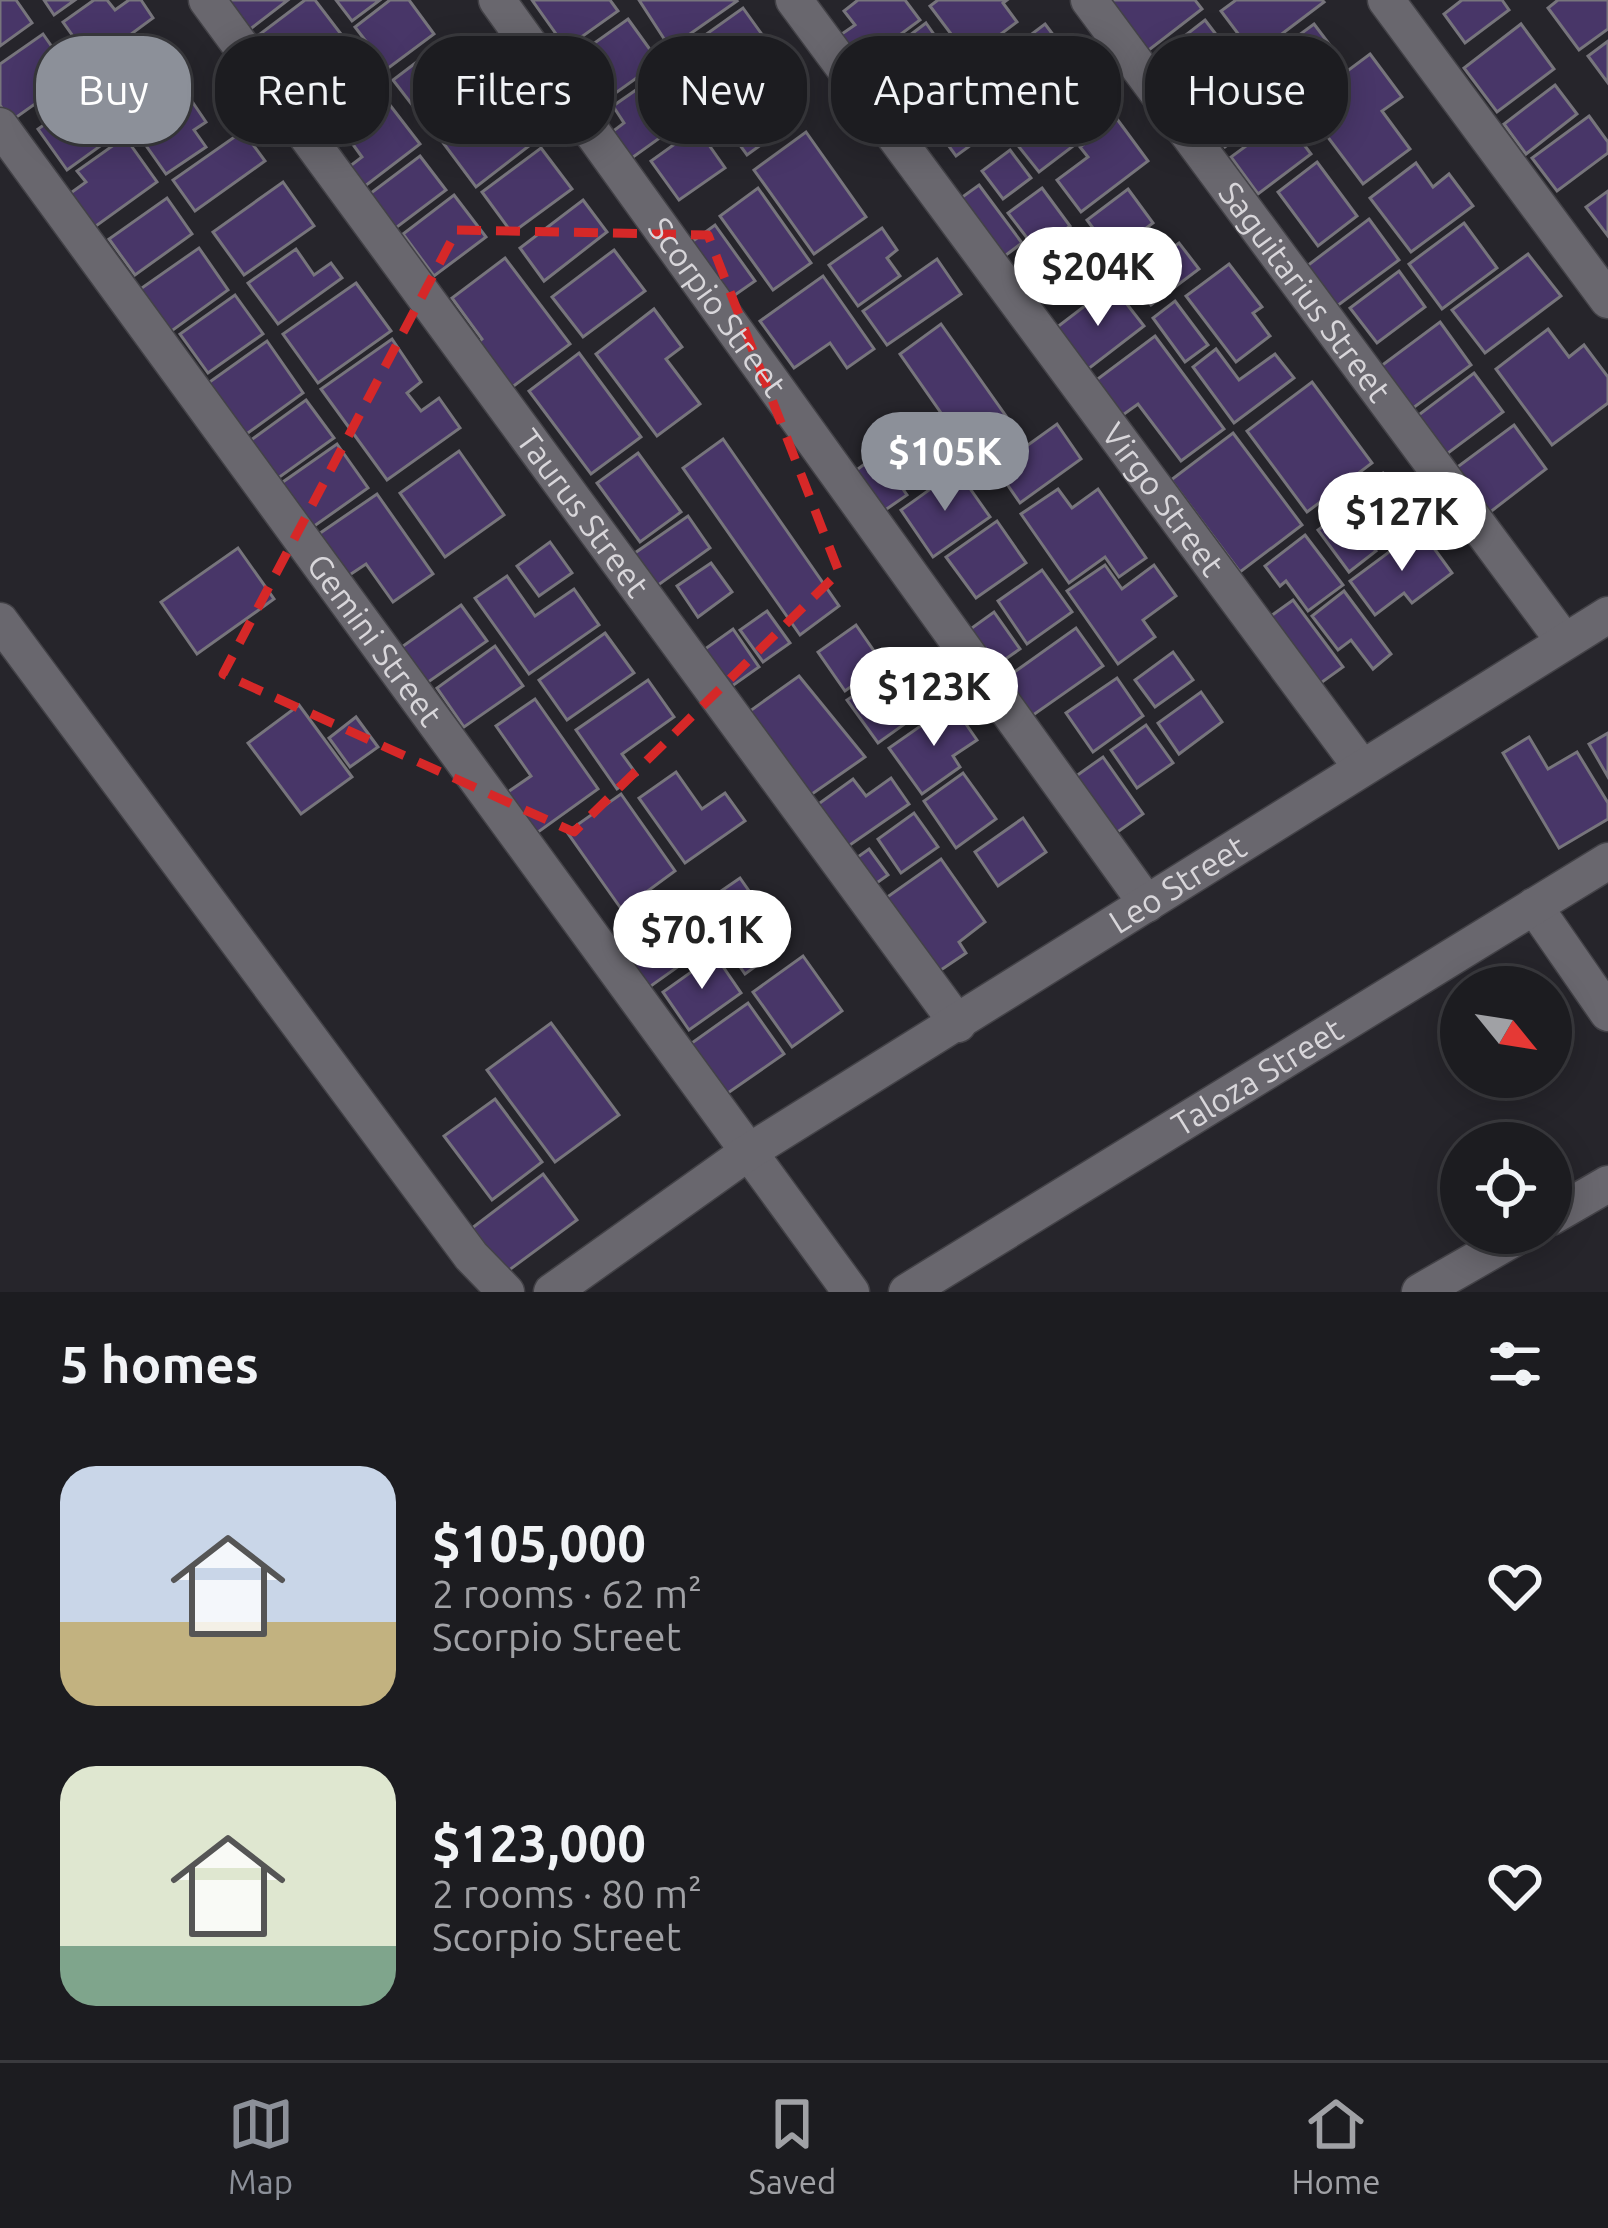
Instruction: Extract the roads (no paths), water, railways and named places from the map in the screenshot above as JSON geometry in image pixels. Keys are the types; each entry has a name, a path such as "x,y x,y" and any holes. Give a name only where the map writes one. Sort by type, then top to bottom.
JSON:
{"street":[{"name":"Taurus Street","path":"207,0 958,1024"},
{"name":"Scorpio Street","path":"497,0 1148,904"},
{"name":"Virgo Street","path":"794,0 1362,768"},
{"name":"Saguitarius Street","path":"1089,0 1564,641"},
{"path":"1386,0 1608,300"},
{"name":"Gemini Street","path":"0,126 851,1292"},
{"name":"Leo Street","path":"552,1292 746,1154 1608,615"},
{"path":"0,621 471,1256 506,1292"},
{"name":"Taloza Street","path":"907,1292 1608,861"},
{"path":"1534,906 1608,1013"},
{"path":"1572,1204 1608,1184"},
{"path":"1420,1292 1486,1254"}]}
